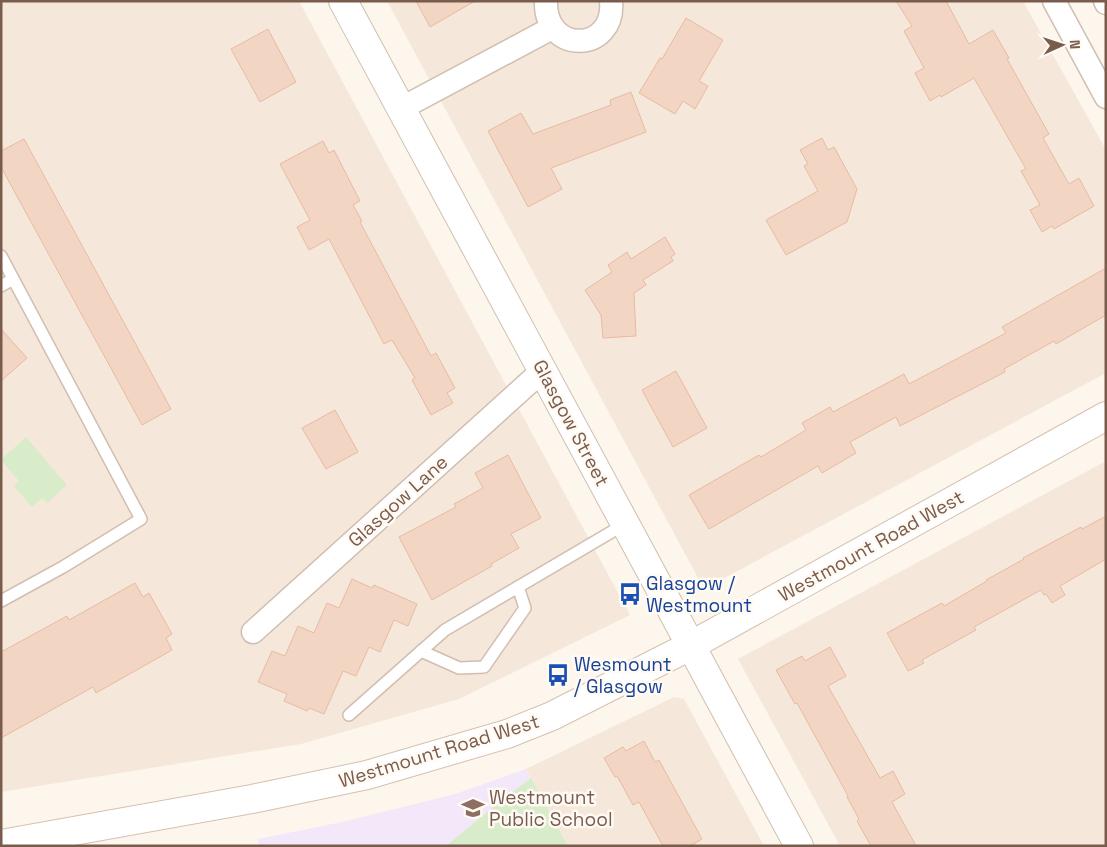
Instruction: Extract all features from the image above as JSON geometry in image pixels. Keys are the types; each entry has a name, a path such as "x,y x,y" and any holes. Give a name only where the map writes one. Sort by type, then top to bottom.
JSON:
{"main road":[{"name":"Glasgow Street","path":"343,1 799,846"},
{"name":"Westmount Road West","path":"1,844 252,799 367,775 507,734 552,716 690,646 1106,416"}],"street":[{"path":"546,1 546,12 552,28 560,36 578,41 589,40 605,28 610,18 610,1"},
{"path":"1054,1 1106,97"},
{"path":"402,108 552,28"},
{"name":"Glasgow Lane","path":"253,632 543,370"}],"lane":[{"path":"1,256 141,519 1,601"},
{"path":"1,286 13,279"},
{"path":"349,715 445,630 625,524"},
{"path":"421,651 459,668 484,667 525,608 518,587"}],"shaded area":[{"path":"1,1 299,1 630,615 459,699 301,744 1,792"},
{"path":"387,1 1023,1 1106,150 1106,373 704,589"},
{"path":"1106,461 1106,846 840,846 738,659"},
{"path":"674,697 684,699 764,846 568,846 526,769"},
{"name":"Westmount Public School","path":"526,769 568,846 259,846 258,839 342,822 455,794"}],"green space":[{"path":"26,437 67,485 47,503 42,498 32,507 14,486 19,481 1,460"},
{"path":"531,778 568,846 446,846 503,799"}],"building":[{"path":"416,1 475,1 430,27"},
{"path":"896,1 946,1 969,44 993,30 1049,134 1043,138 1069,184 1079,178 1094,206 1054,229 1052,226 1042,232 1030,210 1040,205 1021,171 1026,169 974,78 941,97 940,95 930,101 915,73 924,68 904,31 912,26"},
{"path":"686,18 723,40 699,81 708,86 695,109 683,101 675,114 639,93"},
{"path":"268,29 296,82 260,102 231,49"},
{"path":"631,92 646,132 551,168 562,189 528,207 488,131 521,113 533,134 611,105 610,100"},
{"path":"822,138 828,150 834,147 857,189 847,222 786,255 766,220 818,191 804,166 808,164 800,150"},
{"path":"24,139 171,409 142,425 1,167 1,151"},
{"path":"323,141 329,153 334,150 360,201 353,205 362,221 360,222 431,356 436,353 455,388 447,393 453,403 431,415 412,380 415,378 392,340 384,344 329,239 309,250 297,227 310,220 280,164"},
{"path":"665,237 675,254 671,257 673,261 643,280 646,285 634,293 636,336 603,338 601,315 585,290 612,272 608,265 627,252 631,259"},
{"path":"1106,268 1106,315 1056,344 1054,341 1004,369 1005,372 900,426 896,417 850,442 856,453 822,473 818,466 709,529 689,495 759,455 761,457 806,430 802,423 830,407 833,412 904,374 909,384 1006,333 1002,327"},
{"path":"1,329 27,358 1,381"},
{"path":"676,371 707,428 673,447 642,390"},
{"path":"335,410 358,452 326,469 302,428"},
{"path":"508,455 541,518 511,534 519,548 491,564 492,566 432,600 399,537 456,507 454,504 483,488 475,473"},
{"path":"1106,516 1106,559 1060,586 1065,595 1052,603 1041,590 974,627 976,630 922,660 924,663 908,671 887,633 942,603 944,606 1023,558"},
{"path":"352,579 372,588 374,585 417,604 408,626 394,620 380,652 369,647 356,676 343,671 324,714 309,708 307,711 284,701 287,694 258,682 272,651 285,656 298,626 314,633 327,603 339,608"},
{"path":"135,583 143,597 149,593 172,634 166,638 172,650 96,693 93,687 1,738 1,652 67,616 69,620"},
{"path":"830,647 846,676 828,686 880,778 893,771 905,794 892,802 916,846 871,846 857,821 859,819 848,796 797,703 795,704 776,670 802,656 805,661"},
{"path":"644,741 655,762 659,760 702,839 690,846 663,846 639,802 633,805 617,776 615,777 604,758 623,747 626,751"}],"place":[{"name":"Glasgow / Westmount","path":"630,594"},
{"name":"Wesmount / Glasgow","path":"558,675"},
{"name":"Westmount Public School","path":"473,808"}]}
